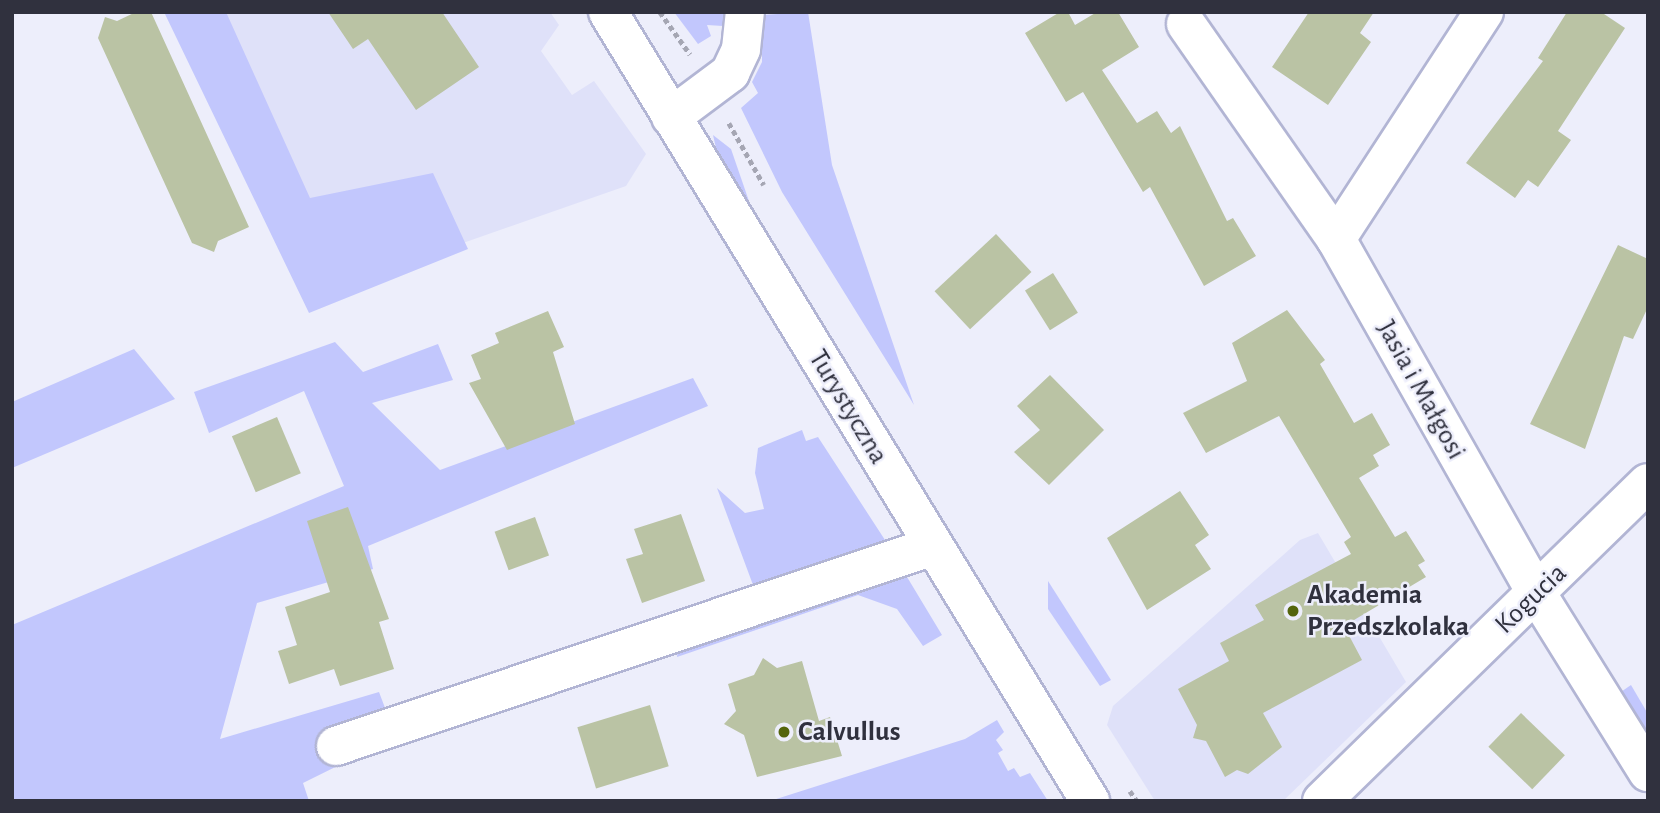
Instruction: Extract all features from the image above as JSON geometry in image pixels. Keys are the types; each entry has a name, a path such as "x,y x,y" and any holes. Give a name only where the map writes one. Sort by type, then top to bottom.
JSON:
{"street":[{"name":"Turystyczna","path":"608,12 1090,801"},
{"path":"671,117 730,73 741,50 745,12"},
{"path":"1336,239 1484,12"},
{"name":"Jasia i Małgosi","path":"1186,24 1336,239 1537,594 1648,772"},
{"name":"Kogucia","path":"1322,801 1648,483"},
{"path":"336,747 933,546"}],"shaded area":[{"path":"164,12 226,12 310,198 433,173 468,249 309,313"},
{"path":"176,12 550,12 559,25 541,51 572,95 594,81 646,154 626,186 303,299"},
{"path":"674,12 723,12 723,26 707,25 711,36 698,44"},
{"path":"808,12 832,165 914,405 782,192 741,108 758,93 752,82 762,62 762,15"},
{"path":"713,135 731,149 751,207 716,148"},
{"path":"335,342 363,372 438,344 453,380 372,403 440,470 693,378 708,406 368,546 373,569 257,603 220,739 379,692 396,737 303,783 309,801 12,801 12,625 344,486 304,391 209,433 194,392"},
{"path":"134,349 175,399 12,468 12,402"},
{"path":"802,430 806,441 818,437 885,540 883,550 756,593 717,488 745,513 764,509 755,473 758,448"},
{"name":"Akademia Przedszkolaka","path":"1318,533 1406,682 1283,801 1155,801 1107,725 1113,706 1300,540"},
{"path":"901,567 942,635 923,646 897,609 858,595 677,657 678,647"},
{"path":"1048,581 1111,680 1100,686 1048,609"},
{"path":"1631,685 1648,714 1648,749 1615,696"},
{"path":"997,720 1004,732 996,740 1003,750 998,753 1008,771 1014,768 1020,777 1030,773 1048,801 770,801 965,739"}],"building":[{"path":"136,12 151,12 249,227 218,241 214,252 192,243 98,38 105,17 117,21"},
{"path":"328,12 442,12 479,67 416,110 368,39 353,49"},
{"path":"1060,12 1068,12 1075,25 1097,12 1118,12 1139,47 1102,70 1137,123 1157,111 1171,133 1180,126 1227,221 1233,218 1256,256 1204,286 1150,187 1143,192 1083,92 1066,102 1025,33"},
{"path":"1309,12 1374,12 1360,33 1371,42 1328,105 1272,67"},
{"path":"1567,12 1601,12 1625,28 1558,131 1571,140 1538,187 1528,180 1515,198 1466,163 1543,61 1538,58"},
{"path":"996,234 1031,272 970,329 935,291"},
{"path":"1618,245 1648,259 1648,307 1633,339 1624,336 1585,449 1530,424"},
{"path":"1053,273 1078,313 1050,330 1025,290"},
{"path":"1287,310 1325,360 1320,364 1354,423 1372,413 1390,445 1373,455 1379,466 1359,478 1395,537 1406,531 1425,561 1418,565 1426,577 1344,626 1362,660 1263,713 1282,747 1248,774 1237,770 1225,777 1206,741 1193,738 1197,725 1178,689 1229,661 1220,643 1264,620 1255,605 1351,554 1344,542 1351,537 1279,416 1206,453 1183,413 1247,381 1232,343"},
{"path":"548,311 564,347 553,352 575,424 507,450 469,383 481,379 471,355 499,343 495,333"},
{"path":"1050,375 1104,430 1049,485 1014,452 1040,430 1017,406"},
{"path":"277,417 301,473 256,492 232,436"},
{"path":"1180,491 1209,535 1195,545 1211,569 1147,610 1107,538"},
{"path":"348,507 389,619 379,622 394,669 340,686 334,669 289,684 278,651 297,645 285,607 330,592 307,521"},
{"path":"681,514 705,581 642,603 626,559 643,554 634,529"},
{"path":"535,517 549,556 509,570 495,532"},
{"path":"763,658 777,668 802,661 819,721 830,717 842,756 757,777 744,735 724,724 736,711 728,684 754,675"},
{"path":"650,705 669,766 596,788 577,727"},
{"path":"1521,713 1565,755 1532,789 1488,747"}],"place":[{"name":"Akademia Przedszkolaka","path":"1293,611"},
{"name":"Calvullus","path":"784,732"}]}
